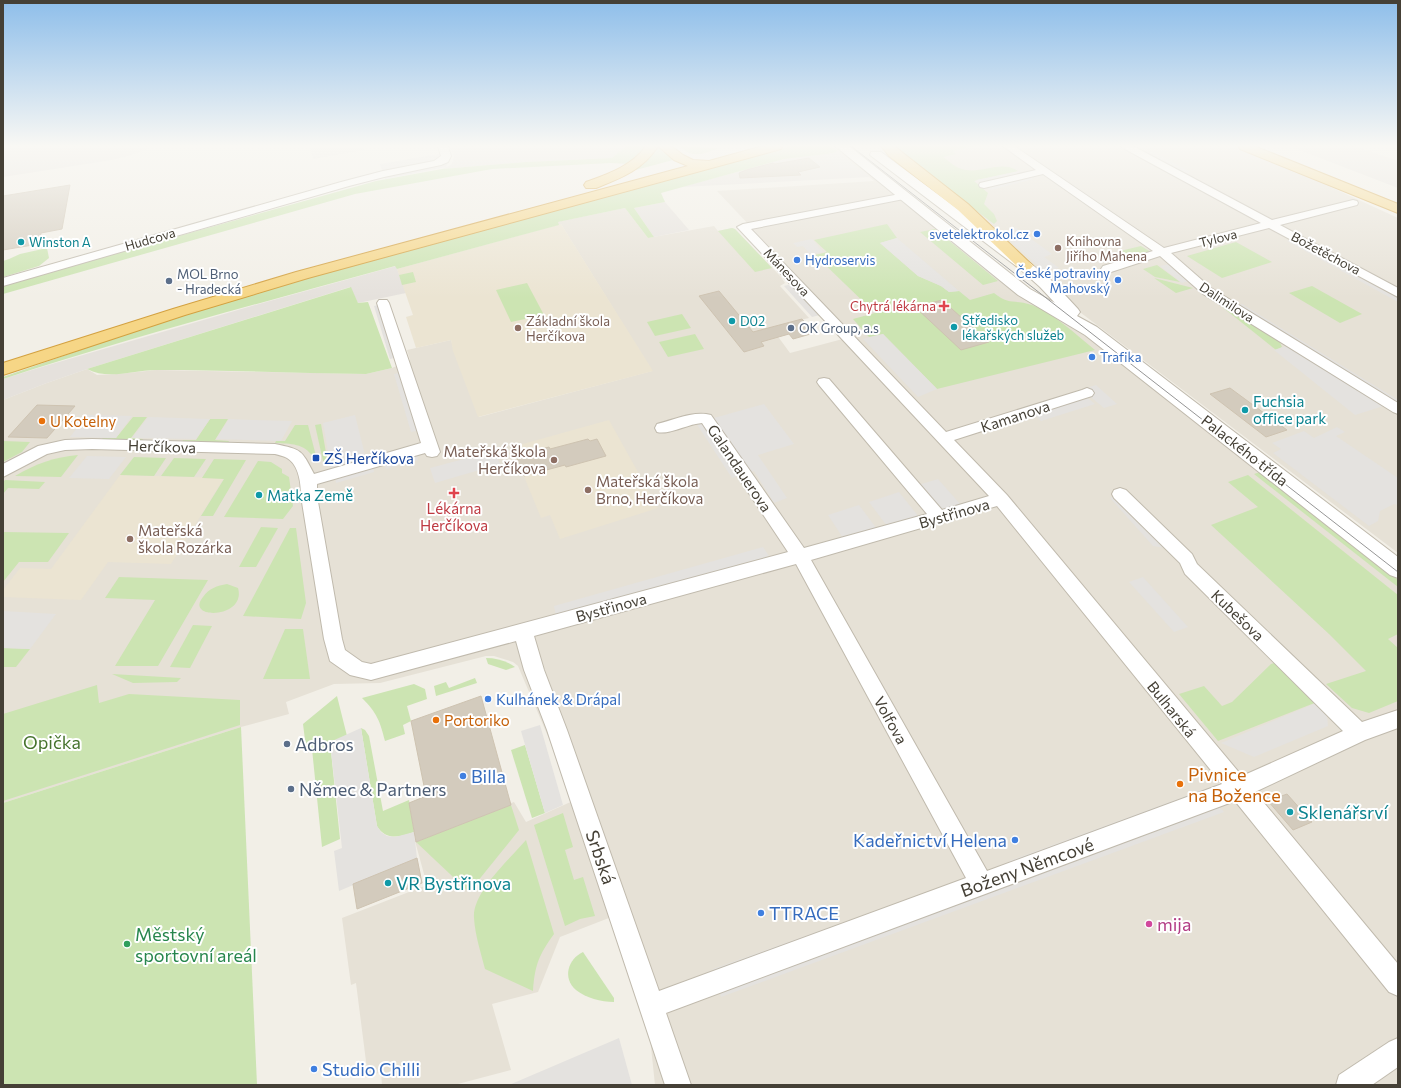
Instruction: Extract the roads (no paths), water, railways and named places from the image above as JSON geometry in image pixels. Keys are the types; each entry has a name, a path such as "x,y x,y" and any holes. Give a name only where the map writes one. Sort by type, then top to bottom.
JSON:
{"highway":[{"path":"3,358 175,301 554,197"},
{"path":"3,369 172,314 302,275 593,197"},
{"path":"950,197 963,207 1025,266"},
{"path":"1364,197 1398,214"},
{"path":"1368,197 1398,209"},
{"path":"1388,197 1398,201"}],"street":[{"name":"Hudcova","path":"3,282 300,197"},
{"name":"Mánesova","path":"901,197 743,227 944,438"},
{"name":"Palackého třída","path":"906,197 1024,292 1091,332 1398,569"},
{"name":"Palackého třída","path":"933,197 1025,266 1046,284 1091,332"},
{"name":"Dalimilova","path":"1082,197 1162,252 1207,291 1398,409"},
{"name":"Božetěchova","path":"1220,197 1398,293"},
{"name":"Tylova","path":"1107,269 1162,252 1353,203"},
{"path":"309,481 430,449 402,357 383,303"},
{"path":"824,382 939,517"},
{"name":"Kamanova","path":"944,438 1087,393"},
{"name":"Galandauerova","path":"662,428 692,419 706,418 800,556"},
{"name":"Bulharská","path":"944,438 1001,499 1398,982"},
{"name":"Herčíkova","path":"3,471 33,454 64,445 92,444 275,449 292,452 299,460 309,481 310,500 337,655 359,670"},
{"name":"Kubešova","path":"1120,494 1186,559 1191,569 1359,733"},
{"name":"Bystřinova","path":"359,670 371,672 382,670 523,630 800,556 905,523 939,517 1001,499"},
{"name":"Volfova","path":"800,556 982,883"},
{"name":"Srbská","path":"523,630 534,670 557,730 678,1085"},
{"name":"Boženy Němcové","path":"652,1006 1238,789 1359,733 1398,719"},
{"path":"1349,1085 1398,1051"}],"tram line":[{"path":"916,197 1398,572"}],"place":[{"name":"svetelektrokol.cz","path":"1037,234"},
{"name":"Winston A","path":"21,242"},
{"name":"Knihovna Jiřího Mahena","path":"1058,248"},
{"name":"Hydroservis","path":"797,260"},
{"name":"České potraviny Mahovský","path":"1118,280"},
{"name":"MOL Brno - Hradecká","path":"169,281"},
{"name":"Chytrá lékárna","path":"944,306"},
{"name":"D02","path":"732,321"},
{"name":"Středisko lékařských služeb","path":"954,327"},
{"name":"Základní škola Herčíkova","path":"518,328"},
{"name":"OK Group, a.s","path":"791,328"},
{"name":"Trafika","path":"1092,357"},
{"name":"Fuchsia office park","path":"1245,410"},
{"name":"U Kotelny","path":"42,421"},
{"name":"ZŠ Herčíkova","path":"316,458"},
{"name":"Mateřská škola Herčíkova","path":"554,460"},
{"name":"Mateřská škola Brno, Herčíkova","path":"588,490"},
{"name":"Lékárna Herčíkova","path":"454,493"},
{"name":"Matka Země","path":"259,495"},
{"name":"Mateřská škola Rozárka","path":"130,539"},
{"name":"Kulhánek & Drápal","path":"488,699"},
{"name":"Portoriko","path":"436,720"},
{"name":"Adbros","path":"287,744"},
{"name":"Billa","path":"463,776"},
{"name":"Pivnice na Božence","path":"1180,784"},
{"name":"Němec & Partners","path":"291,789"},
{"name":"Sklenářsrví","path":"1290,812"},
{"name":"Kadeřnictví Helena","path":"1015,840"},
{"name":"VR Bystřinova","path":"388,883"},
{"name":"TTRACE","path":"761,913"},
{"name":"mija","path":"1149,924"},
{"name":"Městský sportovní areál","path":"127,944"},
{"name":"Studio Chilli","path":"314,1069"}],"park label":[{"name":"Opička","path":"52,742"}]}
